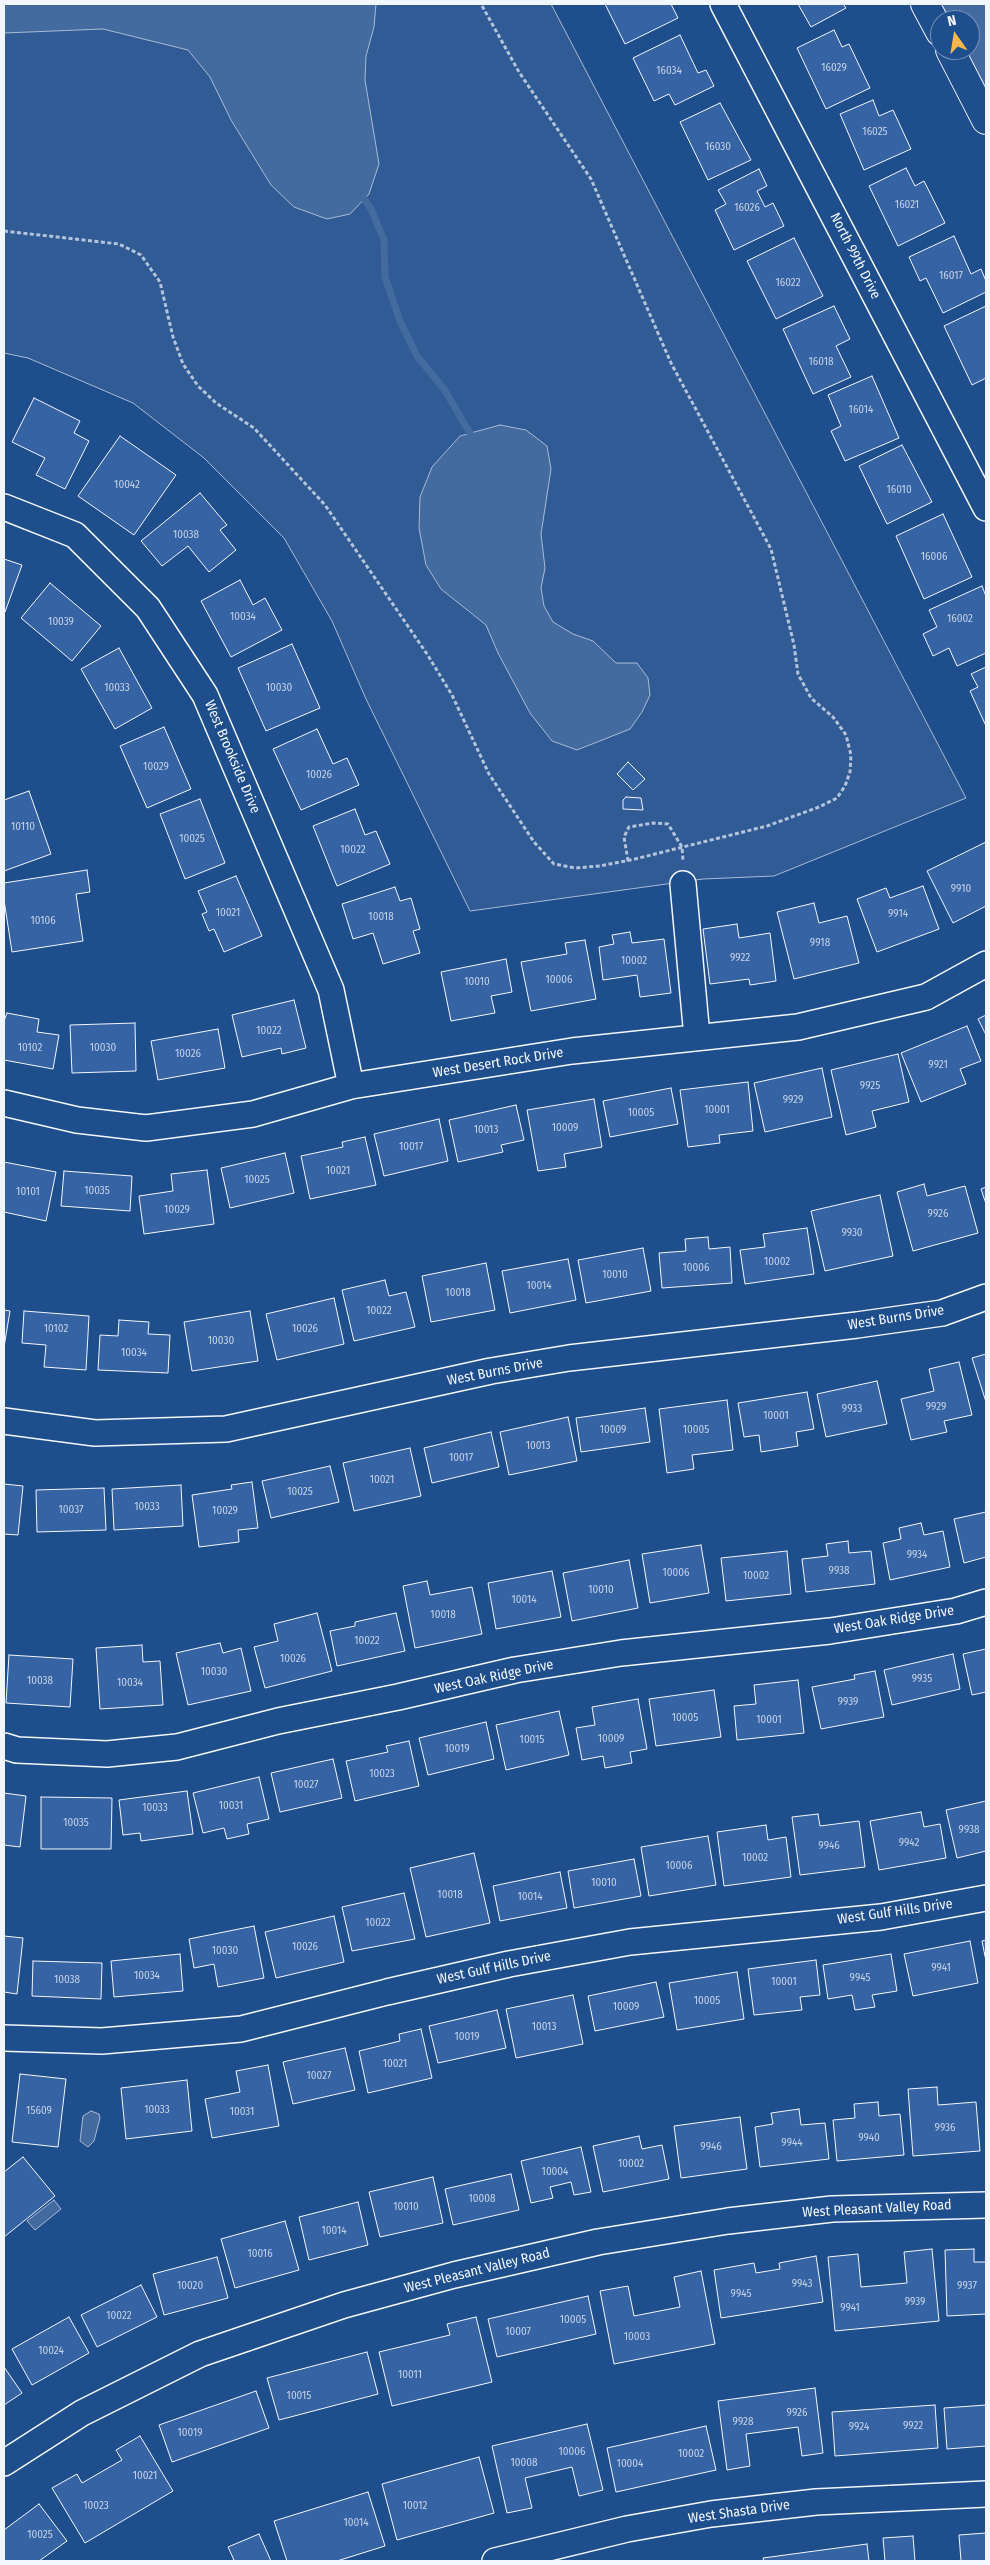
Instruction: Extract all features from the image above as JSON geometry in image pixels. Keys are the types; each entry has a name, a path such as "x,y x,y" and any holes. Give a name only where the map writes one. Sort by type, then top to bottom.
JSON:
{"main road":[{"path":"955,60 986,120"}],"street":[{"name":"North 99th Drive","path":"723,4 986,508"},
{"name":"West Brookside Drive","path":"4,507 75,536 148,608 205,695 330,990 351,1086"},
{"path":"683,884 697,1037"},
{"name":"West Desert Rock Drive","path":"4,1103 77,1120 146,1128 253,1114 351,1086 572,1051 798,1026 926,997 986,964"},
{"name":"West Burns Drive","path":"4,1421 95,1433 226,1429 501,1370 569,1358 857,1325 942,1313 986,1296"},
{"name":"West Oak Ridge Drive","path":"4,1746 17,1750 107,1754 177,1747 278,1721 398,1697 515,1670 621,1653 830,1631 956,1611 986,1602"},
{"name":"West Gulf Hills Drive","path":"4,2038 102,2041 241,2029 415,1985 508,1964 630,1942 881,1917 986,1898"},
{"name":"West Pleasant Valley Road","path":"4,2463 82,2413 200,2354 344,2305 454,2275 598,2242 728,2222 832,2209 986,2205"},
{"name":"West Shasta Drive","path":"495,2561 627,2529 710,2514 816,2502 986,2494"}],"path":[{"path":"4,232 118,244 141,255 160,282 173,337 183,364 198,386 216,403 254,428 325,505 427,654 452,695 489,774 534,842 554,864 575,868 628,861 767,826 837,798 845,786 850,772 851,755 846,734 833,717 811,698 798,674 792,636 771,549 671,363 591,179 520,72 481,4"},
{"path":"628,861 624,838 629,826 654,823 668,824 682,847 683,884"}],"shaded area":[{"path":"4,4 551,4 966,798 774,876 703,879 470,911 366,699 332,621 284,538 204,458 133,403 28,358 4,353"},
{"path":"4,4 376,4 374,27 366,56 365,80 379,164 369,194 350,214 327,219 294,207 271,185 231,120 210,77 188,50 103,29 4,33"},
{"path":"939,4 986,4 986,92 969,60 980,60 980,10 942,10"},
{"path":"500,425 526,430 547,446 551,469 541,534 545,568 541,588 544,606 553,622 573,634 593,641 616,663 637,663 648,678 650,695 642,712 630,729 577,750 552,741 530,713 498,653 486,625 441,589 426,565 419,528 420,497 432,467 460,436"},
{"path":"91,2111 99,2114 100,2118 94,2141 88,2147 80,2141 83,2116"},
{"path":"54,2200 61,2209 35,2230 27,2221"}],"building":[{"path":"605,4 671,4 678,18 625,44"},
{"path":"798,4 843,4 846,8 811,27"},
{"path":"834,30 842,47 849,44 870,88 826,109 797,48"},
{"path":"680,35 698,73 706,70 714,86 675,105 669,94 654,101 633,58"},
{"path":"873,100 879,116 893,110 911,149 864,170 840,114"},
{"path":"720,103 751,160 708,180 680,122"},
{"path":"906,168 915,186 924,181 945,223 898,246 869,186"},
{"path":"759,169 767,186 757,191 765,207 773,203 784,226 734,250 715,210 726,204 718,190"},
{"path":"954,236 971,274 981,269 986,281 986,292 943,313 926,278 920,281 909,257"},
{"path":"794,238 823,296 776,319 747,261"},
{"path":"834,306 850,339 836,346 851,377 813,394 783,329"},
{"path":"986,306 986,378 972,385 944,326"},
{"path":"872,376 899,438 845,461 831,431 841,426 828,395"},
{"path":"34,398 80,421 74,433 89,441 65,489 36,475 45,458 12,442"},
{"path":"120,436 176,475 134,535 78,496"},
{"path":"902,445 932,502 887,524 859,466"},
{"path":"200,493 227,525 220,530 236,550 209,572 188,546 162,566 141,541"},
{"path":"943,514 972,577 924,599 896,536"},
{"path":"4,559 22,565 5,612 4,612"},
{"path":"240,580 253,605 265,598 282,630 231,657 201,601"},
{"path":"50,583 101,626 72,661 21,618"},
{"path":"982,586 986,596 986,653 957,666 949,648 933,656 923,634 937,627 929,610"},
{"path":"292,644 320,708 266,731 238,668"},
{"path":"119,648 152,708 115,729 81,669"},
{"path":"986,667 986,726 970,691 978,687 971,674"},
{"path":"164,727 191,789 147,808 120,746"},
{"path":"317,729 333,764 347,758 359,785 301,810 273,749"},
{"path":"628,762 645,779 633,790 617,774"},
{"path":"29,791 51,854 4,871 4,800"},
{"path":"626,797 641,798 643,810 623,809 623,800"},
{"path":"200,799 225,863 185,879 160,814"},
{"path":"355,809 365,835 376,831 390,864 337,886 313,826"},
{"path":"986,842 986,906 953,923 927,871"},
{"path":"87,870 90,892 76,894 83,941 12,952 4,900 4,883"},
{"path":"236,876 262,936 224,952 214,929 209,931 202,914 207,912 198,891"},
{"path":"923,886 939,929 877,952 857,899 886,888 890,898"},
{"path":"395,887 400,901 411,898 420,929 413,931 420,953 383,964 373,933 353,939 342,904"},
{"path":"814,903 819,923 847,916 859,963 794,979 777,912"},
{"path":"737,924 739,938 770,933 776,981 750,985 749,979 710,984 703,929"},
{"path":"630,932 632,943 664,939 671,993 640,997 637,975 603,980 599,947 614,944 612,935"},
{"path":"585,940 596,999 531,1011 521,962 567,954 565,943"},
{"path":"506,959 512,992 491,996 495,1013 451,1021 441,972"},
{"path":"294,1000 306,1048 282,1054 281,1048 242,1057 232,1015"},
{"path":"7,1013 39,1019 37,1032 59,1035 53,1069 4,1060 4,1021"},
{"path":"986,1015 986,1035 978,1019"},
{"path":"135,1023 136,1071 72,1073 70,1025"},
{"path":"967,1026 981,1061 960,1069 966,1084 921,1102 901,1053"},
{"path":"218,1029 225,1068 158,1080 151,1041"},
{"path":"898,1054 909,1102 872,1111 876,1127 846,1135 831,1070"},
{"path":"822,1068 832,1117 765,1132 754,1083"},
{"path":"748,1082 753,1131 719,1135 720,1143 688,1147 680,1090"},
{"path":"671,1088 678,1124 610,1137 603,1101"},
{"path":"594,1099 602,1147 564,1154 566,1167 538,1171 527,1110"},
{"path":"516,1105 524,1140 501,1145 503,1152 458,1162 449,1120"},
{"path":"439,1119 448,1161 384,1176 374,1134"},
{"path":"365,1137 376,1185 310,1199 301,1156 343,1147 342,1142"},
{"path":"285,1153 294,1193 230,1208 221,1168"},
{"path":"4,1162 56,1172 46,1221 4,1212"},
{"path":"207,1170 214,1224 144,1234 139,1196 173,1191 171,1174"},
{"path":"64,1171 132,1176 130,1211 61,1206"},
{"path":"924,1184 927,1196 965,1186 978,1233 913,1251 897,1192"},
{"path":"986,1187 986,1204 981,1189"},
{"path":"880,1195 893,1256 825,1271 811,1211"},
{"path":"807,1228 814,1274 745,1284 740,1250 765,1247 763,1234"},
{"path":"708,1237 709,1249 730,1247 732,1283 662,1288 659,1253 686,1251 685,1239"},
{"path":"643,1248 651,1291 586,1303 578,1260"},
{"path":"568,1259 576,1300 510,1313 502,1271"},
{"path":"486,1263 495,1310 431,1322 422,1276"},
{"path":"385,1280 389,1296 406,1292 415,1327 354,1341 342,1290"},
{"path":"334,1298 344,1344 277,1360 266,1314"},
{"path":"4,1310 10,1311 4,1347"},
{"path":"24,1311 89,1316 86,1370 44,1367 46,1345 22,1343"},
{"path":"250,1311 258,1361 192,1371 184,1322"},
{"path":"119,1320 149,1322 148,1334 170,1335 168,1373 98,1370 100,1335 118,1336"},
{"path":"986,1354 986,1402 972,1358"},
{"path":"959,1362 972,1415 944,1421 947,1432 911,1440 901,1399 934,1391 929,1369"},
{"path":"877,1381 887,1424 826,1437 817,1394"},
{"path":"807,1392 814,1429 796,1432 798,1446 761,1452 759,1435 744,1437 738,1403"},
{"path":"727,1400 733,1450 692,1455 694,1469 667,1473 659,1409"},
{"path":"645,1408 650,1442 581,1452 576,1418"},
{"path":"568,1417 577,1461 509,1475 500,1432"},
{"path":"491,1432 499,1467 432,1483 424,1448"},
{"path":"410,1448 421,1496 354,1511 343,1463"},
{"path":"330,1466 339,1502 271,1518 262,1481"},
{"path":"252,1482 258,1528 238,1530 239,1542 199,1547 192,1495 232,1489 231,1485"},
{"path":"4,1484 23,1486 18,1535 4,1534"},
{"path":"181,1485 183,1526 114,1530 112,1489"},
{"path":"104,1488 106,1530 37,1532 36,1490"},
{"path":"986,1512 986,1557 964,1563 954,1519"},
{"path":"921,1523 924,1535 943,1531 950,1567 890,1580 883,1543 901,1539 899,1528"},
{"path":"848,1541 849,1553 871,1551 875,1584 806,1592 802,1559 828,1556 826,1544"},
{"path":"701,1545 709,1593 650,1603 642,1554"},
{"path":"787,1551 791,1594 726,1601 721,1558"},
{"path":"629,1560 638,1608 572,1621 563,1573"},
{"path":"552,1571 561,1617 496,1629 488,1583"},
{"path":"427,1581 430,1595 472,1587 482,1634 415,1648 403,1586"},
{"path":"317,1613 332,1671 265,1688 254,1647 278,1641 274,1624"},
{"path":"396,1613 405,1651 337,1666 330,1631 355,1626 355,1622"},
{"path":"220,1643 223,1653 241,1648 251,1691 188,1705 176,1653"},
{"path":"142,1645 143,1662 160,1661 163,1705 100,1709 96,1648"},
{"path":"986,1649 986,1692 972,1695 963,1654"},
{"path":"953,1654 960,1689 892,1705 884,1670"},
{"path":"9,1655 73,1659 70,1707 6,1703"},
{"path":"875,1671 884,1717 821,1729 812,1687 855,1679 854,1675"},
{"path":"798,1680 804,1733 737,1740 734,1706 756,1704 754,1685"},
{"path":"714,1690 721,1737 656,1746 649,1699"},
{"path":"638,1699 647,1749 630,1752 632,1763 605,1768 603,1756 582,1760 576,1728 595,1725 592,1707"},
{"path":"559,1711 569,1755 506,1770 496,1725"},
{"path":"486,1722 494,1759 428,1775 419,1738"},
{"path":"409,1741 419,1786 355,1801 346,1761 388,1752 386,1746"},
{"path":"333,1759 342,1798 280,1812 271,1773"},
{"path":"259,1777 269,1819 247,1824 249,1834 227,1839 224,1828 203,1833 193,1793"},
{"path":"187,1791 193,1834 141,1841 140,1833 123,1835 119,1800"},
{"path":"4,1793 26,1796 20,1847 4,1845"},
{"path":"41,1797 112,1798 111,1849 41,1849"},
{"path":"986,1801 986,1851 957,1858 946,1810"},
{"path":"921,1812 924,1827 940,1824 946,1858 879,1870 870,1821"},
{"path":"818,1814 820,1826 859,1821 865,1867 800,1875 792,1817"},
{"path":"766,1825 768,1840 786,1837 791,1877 724,1886 717,1832"},
{"path":"708,1836 716,1885 649,1896 641,1847"},
{"path":"474,1853 490,1923 426,1937 410,1868"},
{"path":"634,1859 641,1896 574,1908 568,1871"},
{"path":"560,1872 567,1908 500,1921 493,1886"},
{"path":"404,1893 415,1939 352,1951 342,1907"},
{"path":"334,1916 344,1962 276,1978 265,1932"},
{"path":"254,1926 264,1978 218,1987 214,1964 194,1968 189,1939"},
{"path":"4,1936 23,1938 17,1994 4,1992"},
{"path":"986,1940 986,1961 982,1941"},
{"path":"970,1941 978,1983 913,1996 904,1954"},
{"path":"180,1954 183,1991 114,1997 111,1961"},
{"path":"891,1954 897,1991 872,1995 875,2007 855,2010 852,1995 828,1999 823,1965"},
{"path":"816,1960 820,1995 800,1997 802,2010 754,2015 748,1969"},
{"path":"33,1961 102,1963 101,1999 32,1996"},
{"path":"737,1972 744,2019 677,2030 669,1983"},
{"path":"656,1982 664,2017 595,2031 588,1996"},
{"path":"573,1995 583,2044 516,2058 506,2009"},
{"path":"497,2010 506,2048 438,2063 429,2026"},
{"path":"421,2029 432,2078 368,2093 359,2051 400,2041 399,2034"},
{"path":"345,2048 355,2090 293,2104 283,2062"},
{"path":"268,2065 279,2126 212,2138 205,2099 240,2092 236,2071"},
{"path":"20,2074 66,2079 58,2147 12,2142"},
{"path":"187,2080 192,2131 126,2139 121,2088"},
{"path":"937,2087 938,2105 976,2102 980,2151 913,2156 908,2089"},
{"path":"878,2102 879,2116 900,2114 904,2155 837,2161 833,2120 855,2118 854,2104"},
{"path":"799,2109 801,2125 825,2123 829,2159 760,2167 755,2127 773,2124 771,2113"},
{"path":"740,2117 747,2169 681,2178 674,2126"},
{"path":"639,2136 642,2149 662,2145 669,2179 603,2192 593,2146"},
{"path":"581,2147 591,2192 574,2195 571,2182 550,2187 553,2198 531,2203 521,2161"},
{"path":"23,2157 55,2196 4,2237 4,2172"},
{"path":"511,2174 519,2210 453,2225 445,2189"},
{"path":"433,2177 443,2223 380,2237 369,2192"},
{"path":"358,2202 368,2245 309,2260 299,2217"},
{"path":"285,2221 299,2270 235,2288 221,2239"},
{"path":"932,2249 939,2321 835,2331 828,2257 858,2254 861,2287 907,2283 904,2252"},
{"path":"974,2249 974,2262 986,2262 986,2314 947,2316 945,2250"},
{"path":"816,2256 823,2302 721,2318 714,2270 754,2263 756,2273 780,2269 779,2263"},
{"path":"217,2257 228,2298 164,2315 153,2274"},
{"path":"701,2271 715,2344 614,2364 600,2291 628,2286 634,2316 680,2307 674,2277"},
{"path":"141,2285 157,2317 97,2347 81,2315"},
{"path":"588,2296 596,2334 497,2357 488,2319"},
{"path":"69,2317 89,2353 32,2385 12,2349"},
{"path":"476,2317 492,2382 392,2406 379,2352 450,2335 447,2324"},
{"path":"367,2352 378,2394 279,2420 267,2378"},
{"path":"4,2367 22,2393 4,2405"},
{"path":"815,2388 823,2453 802,2456 798,2427 746,2434 750,2466 727,2470 718,2401"},
{"path":"256,2391 269,2428 172,2462 159,2425"},
{"path":"935,2405 938,2448 835,2456 832,2412"},
{"path":"986,2405 986,2446 947,2449 944,2408"},
{"path":"587,2424 603,2490 579,2496 572,2467 525,2478 532,2508 507,2513 492,2446"},
{"path":"706,2426 716,2470 616,2492 607,2448"},
{"path":"140,2436 173,2491 85,2543 52,2488 77,2474 82,2483 122,2460 116,2450"},
{"path":"479,2457 494,2513 397,2540 382,2484"},
{"path":"368,2492 385,2546 337,2561 287,2561 274,2521"},
{"path":"39,2504 67,2541 39,2561 4,2561 4,2530"},
{"path":"986,2533 986,2561 961,2561 959,2535"},
{"path":"259,2534 271,2561 230,2561 234,2560 228,2547"},
{"path":"913,2536 915,2561 885,2561 883,2538"},
{"path":"867,2544 869,2561 764,2561 763,2558"}],"waterway":[{"path":"359,192 371,209 384,240 385,277 400,321 417,356 444,389 470,433"}]}
